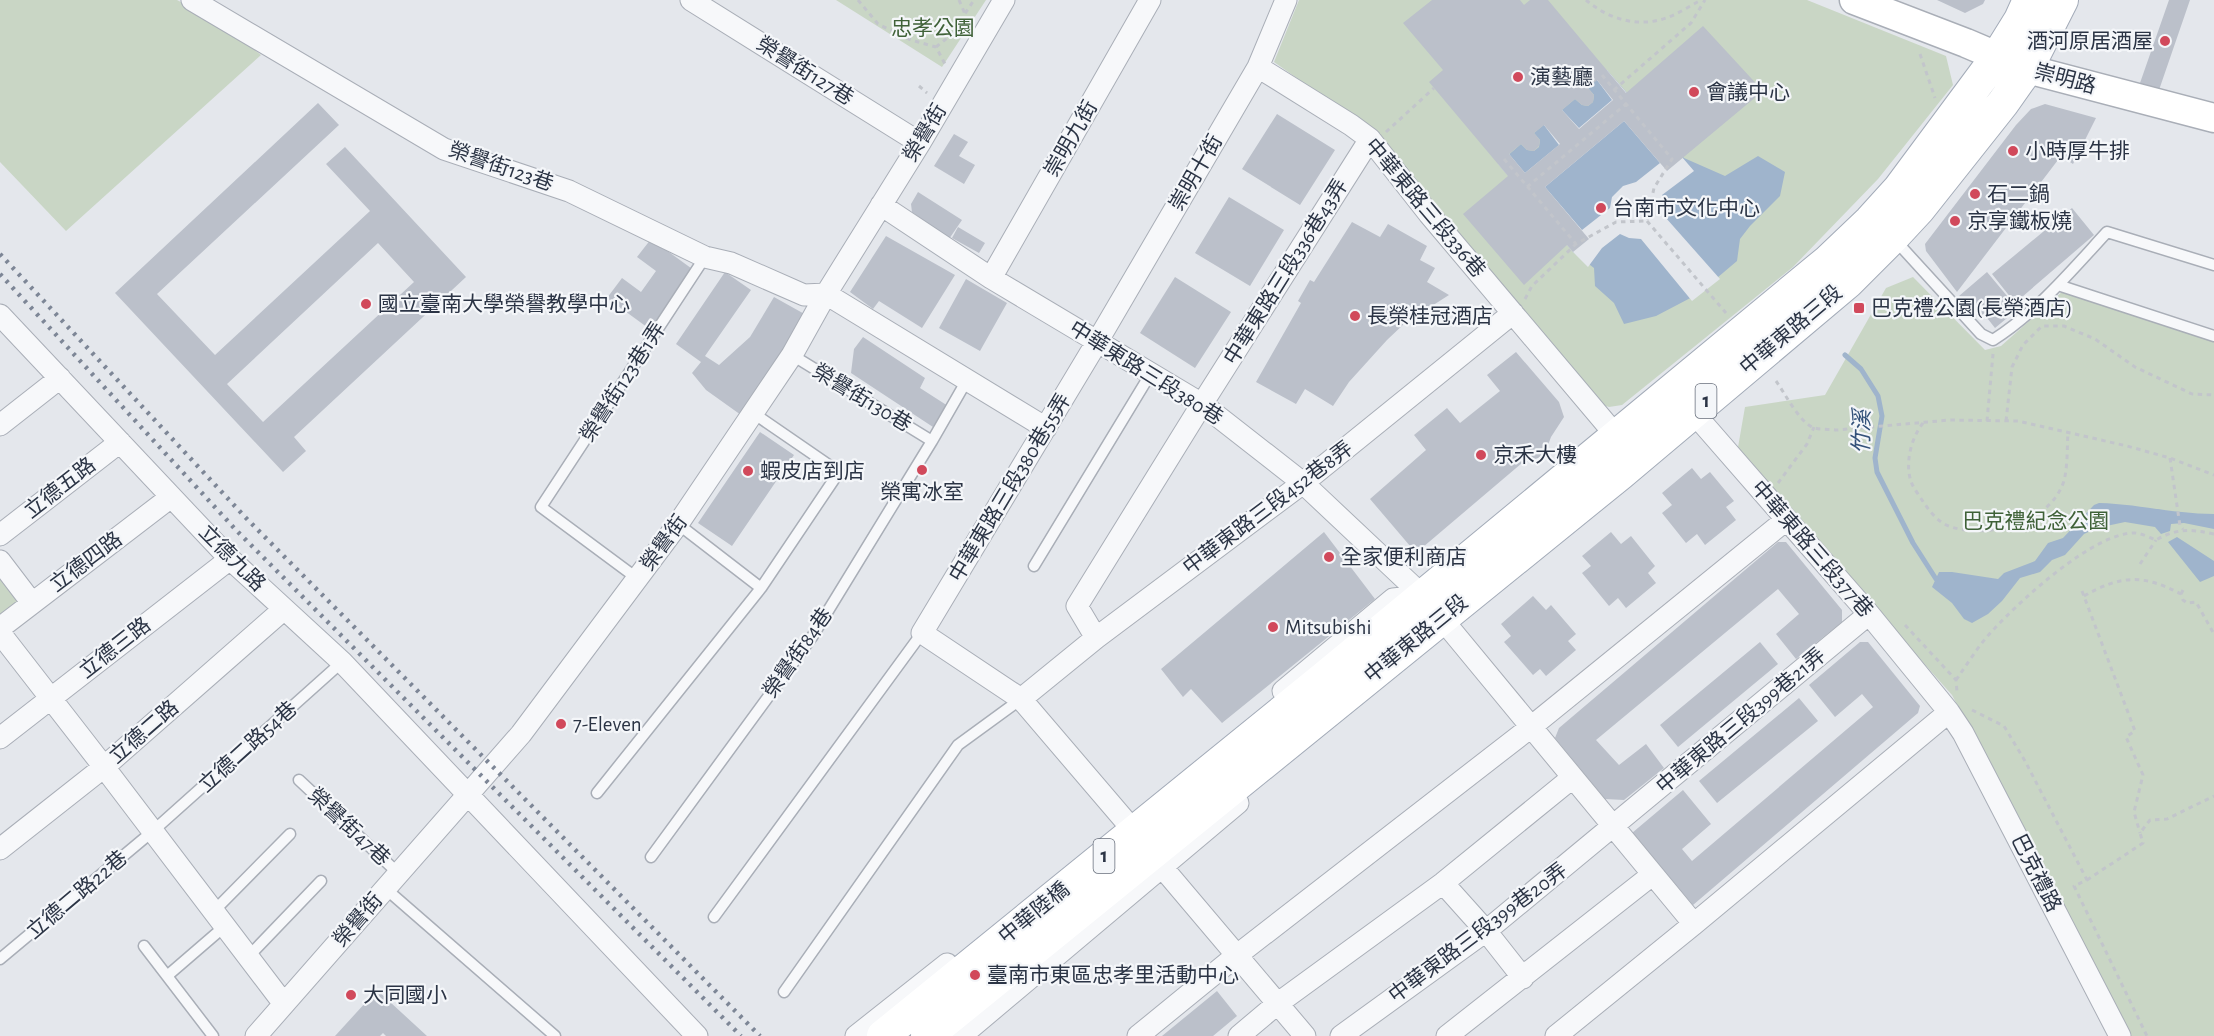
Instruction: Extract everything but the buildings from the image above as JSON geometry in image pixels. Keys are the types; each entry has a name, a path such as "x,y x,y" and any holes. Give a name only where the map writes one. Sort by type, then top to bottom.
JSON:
{"main road":[{"name":"中華東路三段","path":"1432,607 1615,435 1828,261 1870,221 1899,189 1996,57 2020,20 2029,0"},
{"name":"中華東路三段","path":"1336,686 1432,607 1636,460 1848,282 1893,237 1933,191 2027,69 2062,0"},
{"name":"中華陸橋","path":"883,1036 1336,686"},
{"name":"中華陸橋","path":"927,1036 1336,686"}],"street":[{"name":"榮譽街123巷","path":"192,0 444,149 569,190 705,257 731,263 804,295 826,294"},
{"name":"榮譽街127巷","path":"691,0 920,143"},
{"name":"榮譽街","path":"256,1036 521,734 678,524 792,355 826,294 920,143 1004,0"},
{"name":"崇明九街","path":"991,278 1150,0"},
{"name":"崇明十街","path":"1097,342 1258,67 1286,0"},
{"name":"崇明路","path":"1854,0 2027,69 2214,118"},
{"name":"中華東路三段336巷","path":"1258,67 1351,125 1376,137 1430,214 1636,460"},
{"name":"中華東路三段336巷43弄","path":"1096,638 1077,606 1202,404 1376,137"},
{"name":"中華東路三段380巷","path":"882,205 991,278 1202,404 1303,483 1432,607 1694,924"},
{"path":"826,294 1046,428"},
{"name":"中華東路三段452巷8弄","path":"1021,699 1096,638 1303,483 1513,313"},
{"name":"立德九路","path":"0,315 230,559 342,662 697,1036"},
{"name":"中華東路三段380巷55弄","path":"922,633 1097,342"},
{"path":"0,425 60,378"},
{"name":"中華東路三段377巷","path":"1673,388 1869,614 1958,710"},
{"name":"立德五路","path":"0,535 120,442"},
{"name":"立德四路","path":"0,628 171,497"},
{"path":"1138,1036 1236,956 1531,727 1786,520"},
{"name":"立德三路","path":"0,738 230,559"},
{"path":"0,561 32,603"},
{"path":"856,1036 1127,823 1393,598 1432,607 1431,644 960,1036"},
{"name":"立德二路","path":"0,849 104,767 284,609"},
{"name":"中華東路三段399巷21弄","path":"1613,827 1869,614"},
{"path":"0,633 284,1004"},
{"path":"922,633 1021,699 1127,823"},
{"path":"1556,1036 1958,710"},
{"name":"巴克禮路","path":"1958,710 1964,733 2120,1036"},
{"path":"1239,1036 1277,1004 1443,883 1572,778"},
{"name":"中華東路三段399巷20弄","path":"1341,1036 1486,931 1613,827"},
{"path":"1162,867 1305,1036"},
{"path":"1447,1036 1652,874"},
{"path":"1443,883 1486,931 1523,978"}],"lane":[{"path":"1893,237 1981,334 1993,340 2058,285 2107,232 2214,265"},
{"name":"榮譽街123巷1弄","path":"638,579 542,507 705,257"},
{"path":"2058,285 2214,336"},
{"name":"榮譽街130巷","path":"792,355 932,441"},
{"path":"1034,566 1151,373"},
{"name":"榮譽街84巷","path":"651,856 812,637 967,380"},
{"path":"597,793 761,588 839,472 753,412"},
{"path":"678,524 761,588"},
{"path":"714,918 922,633"},
{"name":"立德二路54巷","path":"153,831 342,662"},
{"path":"784,992 958,745 1021,699"},
{"name":"榮譽街47巷","path":"299,780 392,881 555,1036"},
{"name":"立德二路22巷","path":"0,959 153,831"},
{"path":"167,976 219,919 290,834"},
{"path":"248,957 321,881"},
{"path":"144,945 213,1036"}],"path":[{"path":"858,0 878,24 911,40 936,46 951,35 974,0"},
{"path":"959,0 965,14"},
{"path":"1586,0 1596,9 1627,22 1665,18 1703,0"},
{"path":"1614,90 1691,23 1703,0"},
{"path":"936,46 950,74 958,78"},
{"path":"1920,54 1935,98"},
{"path":"1602,75 1672,159 1654,188 1647,221"},
{"path":"1376,137 1434,88"},
{"path":"1527,186 1626,104"},
{"path":"1504,159 1576,244"},
{"path":"1513,313 1532,286 1576,244 1616,222 1647,221"},
{"path":"1647,221 1728,315"},
{"path":"2006,421 2012,367 2022,345 2042,326 2064,326 2096,339 2135,367 2181,389 2192,394 2214,395"},
{"path":"2015,338 2022,345"},
{"path":"1987,421 1993,340"},
{"path":"1776,381 1801,417 1814,427 1836,430 1950,420 2018,421 2170,458 2214,475"},
{"path":"1923,423 1917,430 1910,455 1908,467 1912,483 1930,513 1940,521 1951,527 1985,531 2019,524 2050,506 2063,485 2068,432"},
{"path":"1776,485 1790,470 1807,444 1814,427"},
{"path":"2170,458 2181,528"},
{"path":"2140,564 2158,539 2176,530 2181,528 2214,534"},
{"path":"1956,680 1994,629 2067,565 2101,543 2124,534 2137,533 2158,539"},
{"path":"2084,596 2121,579 2153,582 2181,594"},
{"path":"2184,588 2181,594 2183,600 2187,603 2196,602 2214,634"},
{"path":"2082,591 2135,731 2126,738 2143,775 2134,812 2142,843 2087,880 2074,886 2147,1036"},
{"path":"1958,710 2004,726 2025,761 2087,880"},
{"path":"2140,833 2150,820 2167,819 2214,796"}],"green space":[{"path":"0,0 177,0 222,24 261,55 66,231 0,162"},
{"name":"忠孝公園","path":"836,0 986,0 942,67"},
{"path":"1299,0 1807,0 1946,56 1953,85 1878,179 1793,267 1622,405 1609,407 1595,402 1369,129 1274,62"},
{"name":"巴克禮紀念公園","path":"1913,277 1985,350 2001,346 2063,291 2214,342 2214,1036 2129,1036 1952,695 1737,453 1745,407 1825,395 1886,288"},
{"path":"0,561 32,603 0,628"}],"water":[{"path":"1607,70 1684,158 1725,176 1758,156 1785,172 1780,196 1740,239 1737,261 1698,294 1656,316 1624,324 1614,303 1595,286 1594,268 1573,252 1498,164 1521,144 1527,150 1534,151 1539,147 1540,140 1534,133 1575,99 1582,105 1588,106 1593,102 1594,95 1588,88"},
{"path":"2099,503 2214,514 2214,529 2184,523 2171,524 2170,531 2161,534 2155,527 2125,522 2097,528 2084,534 2065,555 2052,560 2040,572 2020,578 2002,601 1988,614 1972,623 1964,619 1952,603 1932,587 1939,572 1998,579 2004,573 2035,561 2048,543 2063,538 2094,505"},
{"path":"2177,537 2214,561 2214,576 2200,582 2168,542"}],"pier":[{"path":"1607,70 1694,171 1662,195 1667,207 1666,218 1720,279 1692,301 1641,239 1629,238 1620,234 1602,248 1588,267 1498,164 1509,154 1525,173 1559,145 1544,125 1562,110 1579,128 1612,100 1597,80","holes":["1624,121 1660,163 1636,182 1623,186 1612,197 1610,208 1582,230 1545,187"]}],"waterway":[{"name":"竹溪","path":"1845,355 1861,369 1878,396 1882,416 1875,458 1877,472 1913,543 1936,579"}],"railway":[{"path":"0,254 246,518 760,1036"},
{"path":"0,274 236,530 741,1036"}],"place":[{"name":"酒河原居酒屋","path":"2165,41"},
{"name":"演藝廳","path":"1518,77"},
{"name":"會議中心","path":"1694,92"},
{"name":"小時厚牛排","path":"2013,151"},
{"name":"石二鍋","path":"1975,194"},
{"name":"台南市文化中心","path":"1601,208"},
{"name":"京享鐵板燒","path":"1955,221"},
{"name":"國立臺南大學榮譽教學中心","path":"366,304"},
{"name":"巴克禮公園(長榮酒店)","path":"1859,308"},
{"name":"長榮桂冠酒店","path":"1355,316"},
{"name":"京禾大樓","path":"1481,455"},
{"name":"榮寓冰室","path":"922,470"},
{"name":"蝦皮店到店","path":"748,471"},
{"name":"全家便利商店","path":"1329,557"},
{"name":"Mitsubishi","path":"1273,627"},
{"name":"7-Eleven","path":"561,724"},
{"name":"臺南市東區忠孝里活動中心","path":"975,975"},
{"name":"大同國小","path":"351,995"}]}
